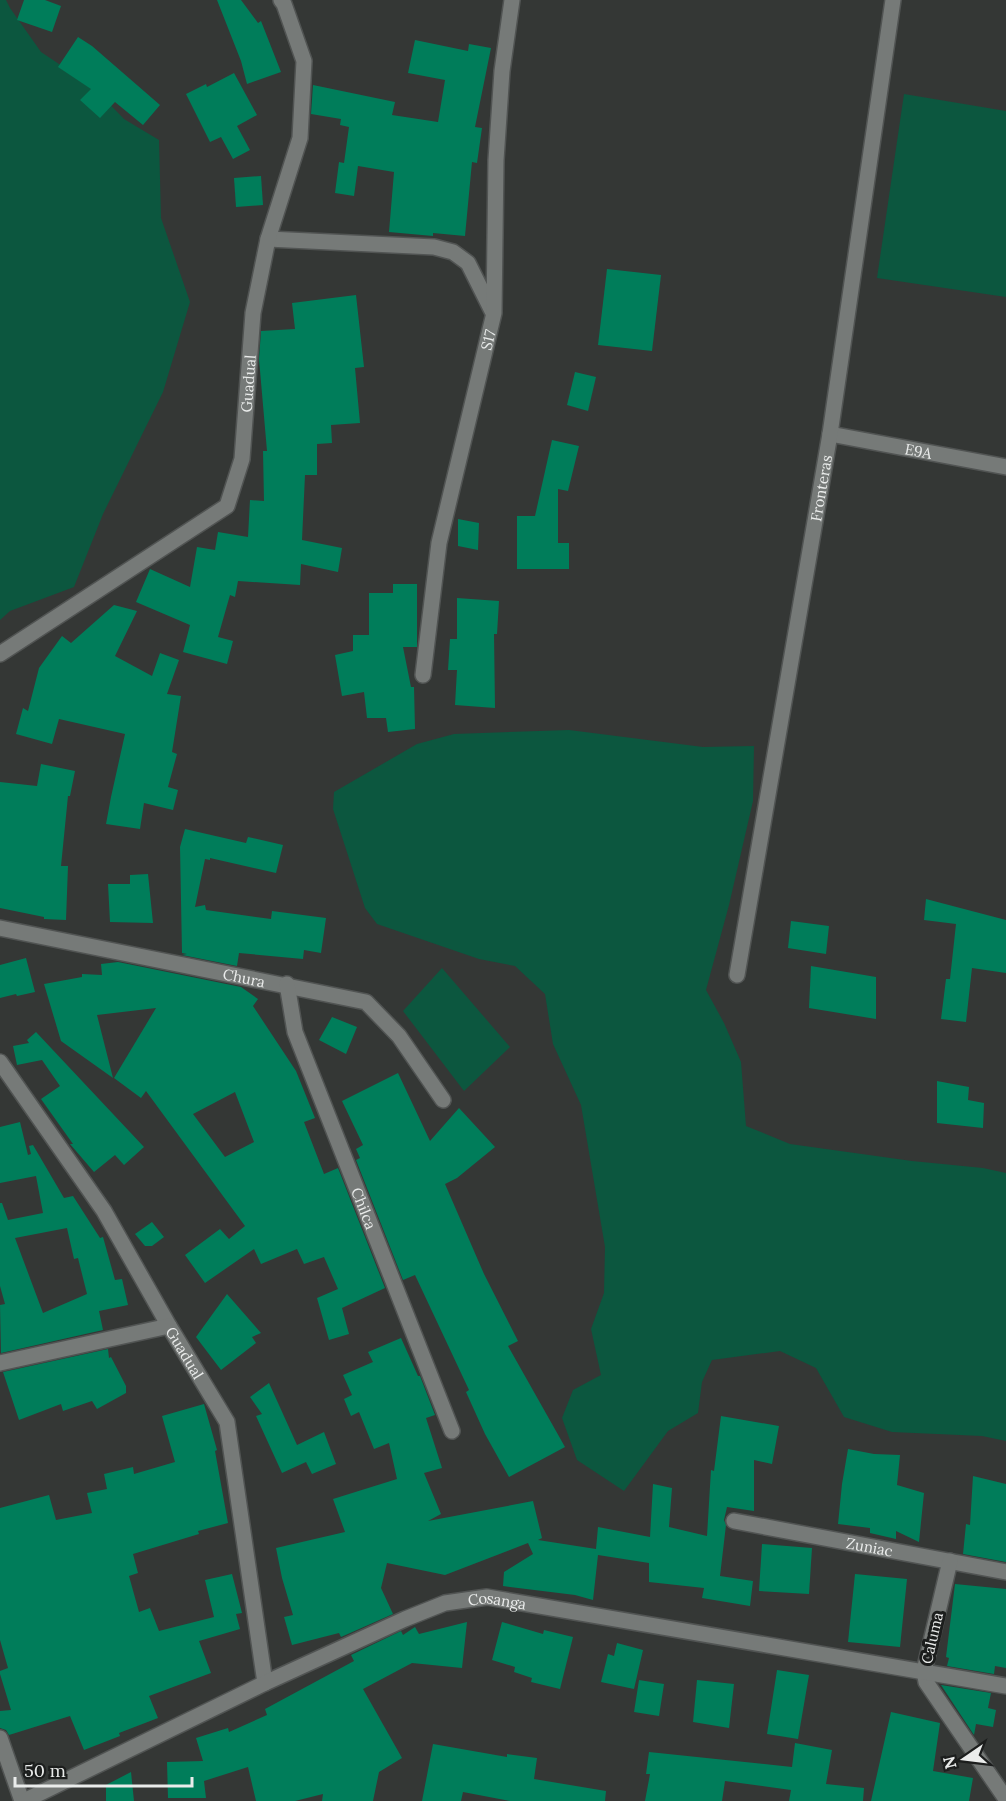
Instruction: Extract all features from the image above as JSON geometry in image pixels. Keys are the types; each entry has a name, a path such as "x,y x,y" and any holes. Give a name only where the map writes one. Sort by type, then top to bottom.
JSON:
{"street":[{"name":"Guadual","path":"0,654 227,506 242,459 253,313 268,239 300,138 304,61 281,0"},
{"name":"S17","path":"423,675 439,543 494,313 496,160 502,71 512,0"},
{"name":"Fronteras","path":"737,975 830,434 893,0"},
{"path":"268,239 434,247 453,252 468,263 494,313"},
{"name":"E9A","path":"830,434 1006,467"},
{"name":"Chura","path":"0,928 287,984 366,1002 399,1036 443,1101"},
{"name":"Chilca","path":"287,984 295,1032 452,1431"},
{"name":"Guadual","path":"0,1062 104,1211 227,1422 266,1683"},
{"path":"0,1363 169,1326"},
{"name":"Zuniac","path":"734,1521 1006,1572"},
{"name":"Caluma","path":"950,1561 924,1671 926,1682 1006,1799"},
{"name":"Cosanga","path":"23,1801 266,1683 445,1603 487,1596 1006,1686"},
{"path":"0,1738 23,1801"}],"green space":[{"path":"0,0 6,0 41,52 92,86 124,119 159,140 161,218 190,302 163,392 103,514 74,587 10,611 0,620"},
{"path":"904,94 1006,111 1006,297 877,278"},
{"path":"569,730 703,747 754,746 753,801 729,905 706,990 741,1062 746,1126 790,1144 912,1161 983,1168 1006,1173 1006,1441 982,1436 892,1432 844,1417 816,1368 780,1351 712,1360 702,1382 698,1413 668,1431 624,1491 577,1460 562,1418 573,1390 601,1375 591,1329 604,1293 605,1247 581,1105 553,1044 545,994 515,966 479,959 377,924 365,908 333,809 334,792 417,744 454,734"},
{"path":"442,968 510,1047 464,1091 403,1011"}],"building":[{"path":"24,0 45,0 61,6 52,32 17,20"},
{"path":"217,0 241,0 258,23 261,21 281,72 247,84 241,61"},
{"path":"78,37 92,46 160,105 143,125 115,102 100,118 80,100 91,89 58,67"},
{"path":"415,40 468,51 469,44 491,48 475,127 482,128 477,163 472,162 465,236 389,232 394,172 358,166 354,196 335,193 339,162 344,163 349,127 340,125 341,119 311,114 313,85 395,102 392,115 438,122 445,80 408,73"},
{"path":"234,73 257,115 237,126 250,150 233,159 221,137 210,142 186,94 206,84 207,87"},
{"path":"261,176 263,205 236,207 234,178"},
{"path":"607,269 661,275 652,351 598,345"},
{"path":"356,295 364,367 355,368 360,423 331,425 332,443 317,444 317,475 305,475 302,540 342,548 338,572 301,564 300,585 238,581 235,597 230,595 218,637 233,641 227,664 183,652 190,625 136,602 150,569 190,587 197,547 215,550 218,532 248,537 250,500 264,501 263,451 267,451 259,359 261,331 295,329 292,303"},
{"path":"575,372 596,377 588,411 567,405"},
{"path":"552,440 579,446 568,491 558,489 558,543 569,543 569,569 517,569 517,516 535,516"},
{"path":"458,519 479,523 478,550 458,546"},
{"path":"393,584 417,584 417,647 403,647 411,687 414,687 415,729 388,732 386,718 367,718 364,692 342,696 335,655 353,651 353,635 369,635 369,593 393,593"},
{"path":"457,598 499,601 497,634 494,634 495,708 455,705 457,670 448,670 450,639 457,639"},
{"path":"114,605 137,611 115,656 152,676 160,653 179,660 167,694 181,696 172,752 177,754 168,787 178,790 173,810 144,803 140,829 106,824 125,734 59,719 52,744 16,734 23,708 28,711 39,668 62,636 71,643"},
{"path":"41,764 75,771 70,796 68,796 61,866 68,866 66,920 44,919 44,917 0,908 0,782 37,786"},
{"path":"185,829 246,843 248,837 283,845 276,873 210,858 210,860 205,859 195,907 205,905 206,910 271,919 272,911 326,918 321,953 304,950 303,959 239,953 237,966 182,955 187,954 182,953 180,847"},
{"path":"148,874 153,923 110,922 108,884 130,884 130,875"},
{"path":"926,899 1006,920 1006,973 972,968 966,1022 941,1019 946,979 950,979 956,924 924,920"},
{"path":"791,921 829,926 826,954 788,948"},
{"path":"26,958 35,992 0,998 0,965"},
{"path":"118,962 241,987 258,999 253,1006 296,1071 315,1118 304,1122 324,1174 338,1168 385,1288 342,1308 349,1334 329,1340 317,1298 338,1289 324,1257 304,1264 297,1249 261,1264 254,1249 205,1283 185,1255 220,1229 229,1239 245,1226 146,1091 141,1098 114,1078 156,1008 97,1015 113,1078 61,1041 44,984 82,977 82,974 102,975 101,964","holes":["235,1092 254,1142 225,1157 193,1114"]},
{"path":"811,966 876,977 876,1019 809,1008"},
{"path":"332,1017 357,1027 346,1054 319,1040"},
{"path":"36,1032 144,1147 124,1165 115,1155 94,1172 70,1144 73,1144 41,1099 60,1086 42,1060 17,1065 13,1046 29,1043 27,1040"},
{"path":"398,1073 430,1141 459,1108 495,1147 457,1178 445,1184 484,1274 518,1341 508,1346 565,1447 509,1477 485,1434 466,1392 469,1390 415,1275 403,1280 356,1160 360,1158 356,1149 363,1145 342,1101"},
{"path":"937,1081 969,1087 968,1100 984,1103 983,1128 937,1123"},
{"path":"20,1122 28,1155 31,1154 29,1146 33,1145 64,1198 73,1196 100,1238 103,1237 115,1280 122,1279 128,1305 99,1311 103,1330 1,1353 0,1305 5,1304 0,1286 0,1203 2,1203 8,1220 43,1213 36,1176 0,1183 0,1127","holes":["67,1228 74,1259 78,1258 87,1294 43,1313 15,1238"]},
{"path":"152,1222 164,1237 152,1246 145,1246 135,1234"},
{"path":"227,1294 261,1333 252,1337 256,1343 221,1370 196,1337"},
{"path":"401,1338 420,1376 435,1415 426,1418 442,1468 424,1473 441,1514 428,1521 533,1501 542,1538 538,1540 596,1549 598,1527 650,1537 653,1484 672,1488 669,1527 707,1536 711,1470 714,1471 721,1416 779,1426 772,1464 754,1460 754,1511 727,1507 724,1520 726,1525 720,1576 753,1581 750,1606 702,1598 704,1588 649,1582 649,1563 598,1555 593,1600 575,1595 503,1586 504,1572 533,1554 528,1543 445,1575 387,1563 381,1588 393,1614 341,1637 339,1633 292,1645 284,1617 293,1615 276,1548 345,1532 333,1499 397,1479 389,1443 374,1449 359,1412 351,1416 344,1399 352,1395 343,1375 373,1362 368,1352"},
{"path":"108,1349 109,1358 111,1357 126,1386 126,1393 97,1409 92,1401 63,1411 61,1404 19,1420 3,1372"},
{"path":"269,1383 297,1445 324,1432 336,1464 312,1474 306,1462 282,1473 256,1416 262,1414 250,1397"},
{"path":"204,1404 217,1450 215,1451 228,1523 133,1554 138,1573 129,1576 139,1612 150,1608 159,1631 214,1617 205,1580 232,1574 242,1613 236,1614 240,1629 199,1641 211,1673 149,1696 158,1718 119,1733 120,1736 84,1750 70,1716 9,1735 6,1730 0,1728 0,1711 11,1710 0,1674 0,1671 8,1668 0,1640 0,1508 49,1495 56,1520 92,1513 87,1493 107,1489 104,1474 133,1467 134,1474 175,1462 162,1416"},
{"path":"848,1449 874,1454 900,1455 897,1485 924,1493 919,1542 896,1531 896,1539 870,1533 870,1528 838,1524"},
{"path":"973,1476 1006,1484 1006,1562 963,1554 966,1524 970,1525"},
{"path":"762,1544 812,1548 809,1594 759,1591"},
{"path":"855,1574 907,1579 900,1647 848,1642"},
{"path":"955,1584 1006,1589 1006,1668 995,1666 994,1674 947,1666 949,1658 946,1657"},
{"path":"467,1622 462,1668 412,1663 363,1689 402,1758 379,1772 373,1801 322,1801 323,1794 295,1801 256,1801 248,1767 204,1781 206,1798 168,1798 167,1762 203,1761 196,1738 228,1728 229,1732 267,1715 265,1709 354,1661 351,1655 401,1631 403,1635 415,1627 419,1634"},
{"path":"502,1622 543,1634 544,1630 573,1637 560,1689 531,1682 532,1678 514,1672 515,1667 492,1660"},
{"path":"617,1643 643,1650 634,1689 601,1682 608,1654 614,1656"},
{"path":"777,1670 809,1675 798,1739 767,1734"},
{"path":"639,1680 664,1684 659,1716 634,1712"},
{"path":"697,1680 734,1684 729,1728 693,1722"},
{"path":"941,1685 991,1693 988,1708 996,1710 993,1727 976,1724 974,1735"},
{"path":"891,1712 940,1723 933,1771 973,1778 969,1801 871,1801"},
{"path":"795,1743 832,1750 826,1784 864,1788 863,1801 789,1801 791,1790 725,1781 722,1801 645,1801 650,1774 646,1774 649,1752 792,1767"},
{"path":"433,1744 507,1757 507,1754 537,1758 534,1779 606,1791 605,1801 510,1801 463,1792 461,1801 422,1801"},
{"path":"131,1772 134,1801 106,1801 106,1785"}]}
